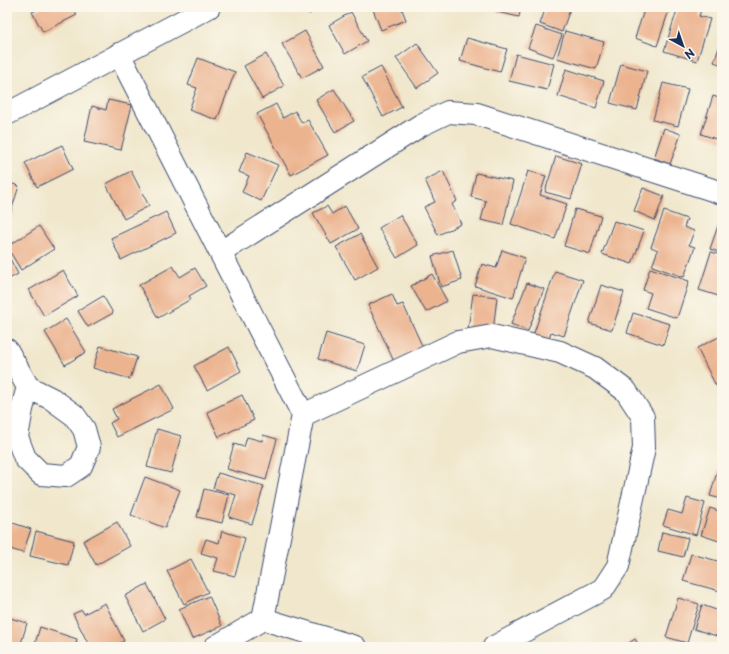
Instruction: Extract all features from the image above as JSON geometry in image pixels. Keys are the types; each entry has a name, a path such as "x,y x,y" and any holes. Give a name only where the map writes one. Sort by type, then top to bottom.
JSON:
{"street":[{"path":"7,114 208,7"},
{"path":"119,54 303,415 263,619"},
{"path":"221,252 421,125 448,112 477,114 722,193"},
{"path":"303,415 458,342 492,336 560,352 595,368 626,391 643,417 644,448 618,566 603,588 494,647"},
{"path":"7,350 28,387"},
{"path":"214,647 263,619 356,647"}],"building":[{"path":"43,7 73,7 77,15 43,32 32,12"},
{"path":"305,7 322,7 309,14"},
{"path":"372,7 401,7 406,20 381,30"},
{"path":"498,7 521,7 519,17 497,12"},
{"path":"546,7 563,7 570,9 562,32 540,24"},
{"path":"604,7 629,7 627,13"},
{"path":"645,7 670,7 657,46 635,38"},
{"path":"678,7 702,7 699,16 710,19 697,61 664,51"},
{"path":"351,12 367,41 345,54 329,25"},
{"path":"536,26 562,35 553,57 528,48"},
{"path":"305,31 324,66 302,78 282,44"},
{"path":"565,31 604,42 596,69 557,58"},
{"path":"467,38 507,49 500,72 460,61"},
{"path":"722,39 722,65 714,62"},
{"path":"417,43 438,73 417,88 396,58"},
{"path":"266,54 284,86 262,99 244,66"},
{"path":"516,54 554,64 547,90 509,81"},
{"path":"198,58 235,72 217,120 189,110 197,88 188,85"},
{"path":"621,64 647,71 637,110 610,103"},
{"path":"381,67 402,107 383,117 362,77"},
{"path":"566,69 604,81 596,108 558,96"},
{"path":"663,83 688,89 678,126 653,120"},
{"path":"334,89 354,121 335,132 316,100"},
{"path":"713,96 722,99 722,141 701,134"},
{"path":"108,100 132,105 121,150 84,142 92,106 106,110"},
{"path":"276,104 283,118 295,111 302,123 308,120 328,155 291,175 257,114"},
{"path":"664,128 681,134 670,164 654,158"},
{"path":"62,145 73,169 37,187 25,163"},
{"path":"247,152 278,165 261,201 242,192 249,176 239,172"},
{"path":"556,156 582,164 571,199 545,192"},
{"path":"131,171 149,206 124,219 106,184"},
{"path":"443,171 457,201 452,204 461,224 438,235 424,207 435,202 425,180"},
{"path":"528,171 546,176 540,195 567,204 555,239 511,224"},
{"path":"476,173 513,181 503,225 481,220 486,201 471,197"},
{"path":"7,182 19,186 7,224"},
{"path":"643,188 664,196 655,220 634,211"},
{"path":"327,206 332,214 345,206 358,229 331,244 313,213"},
{"path":"575,209 601,216 590,254 564,246"},
{"path":"664,211 687,219 684,227 694,231 689,245 695,247 684,277 652,266 658,250 651,247"},
{"path":"166,212 176,233 121,260 111,238"},
{"path":"400,215 418,245 397,258 379,228"},
{"path":"614,221 644,231 632,264 602,254"},
{"path":"719,223 722,224 722,253 710,249"},
{"path":"39,226 54,249 21,270 7,247"},
{"path":"360,234 378,267 355,280 336,247"},
{"path":"453,250 462,280 441,287 432,256"},
{"path":"502,250 525,258 513,298 475,286 482,264 496,268"},
{"path":"711,252 722,255 722,297 699,290"},
{"path":"9,257 18,274 7,280 7,258"},
{"path":"173,266 180,277 195,268 206,286 189,296 191,299 158,318 139,285"},
{"path":"650,268 689,281 677,318 646,308 651,293 643,290"},
{"path":"63,270 78,296 44,316 29,290"},
{"path":"555,271 583,280 564,336 551,332 548,341 533,336"},
{"path":"432,274 447,301 426,312 411,286"},
{"path":"527,283 544,289 528,331 511,324"},
{"path":"601,285 624,292 612,330 589,323"},
{"path":"392,294 397,306 403,304 425,352 396,366 368,305"},
{"path":"473,294 497,297 493,332 468,329"},
{"path":"103,296 113,313 88,327 78,311"},
{"path":"633,313 670,324 663,345 627,333"},
{"path":"66,319 86,352 65,365 45,332"},
{"path":"326,333 365,345 357,371 318,359"},
{"path":"719,337 722,343 722,383 716,386 697,348"},
{"path":"100,346 137,357 130,379 93,368"},
{"path":"229,347 241,371 207,390 194,366"},
{"path":"161,384 174,409 117,437 110,423 117,419 112,409"},
{"path":"242,395 254,420 219,437 207,412"},
{"path":"157,429 181,436 171,473 147,467"},
{"path":"263,435 277,439 266,480 227,469 234,444 244,447 247,437 262,441"},
{"path":"722,455 722,499 710,496"},
{"path":"218,473 264,486 252,524 229,517 236,495 213,488"},
{"path":"145,477 180,490 165,528 131,515"},
{"path":"204,489 229,495 222,523 197,517"},
{"path":"687,498 705,503 696,535 663,525 668,510 682,514"},
{"path":"710,508 722,512 722,542 701,535"},
{"path":"7,521 31,529 23,553 7,548"},
{"path":"117,522 130,546 96,565 83,541"},
{"path":"36,531 74,541 68,565 30,556"},
{"path":"222,531 245,538 235,576 214,571 218,558 201,553 206,539 219,543"},
{"path":"662,532 688,538 683,557 658,551"},
{"path":"691,554 722,562 722,586 720,591 683,581"},
{"path":"191,559 208,592 184,604 167,571"},
{"path":"147,584 165,619 143,631 125,596"},
{"path":"209,596 222,626 192,639 179,609"},
{"path":"678,598 699,604 687,643 666,637"},
{"path":"105,603 124,641 112,647 90,647 73,614 82,610 84,614"},
{"path":"702,605 722,612 722,631 720,637 694,629"},
{"path":"7,617 27,623 20,647 7,647"},
{"path":"40,627 77,639 75,647 34,647"},
{"path":"635,639 640,647 623,647"}]}
